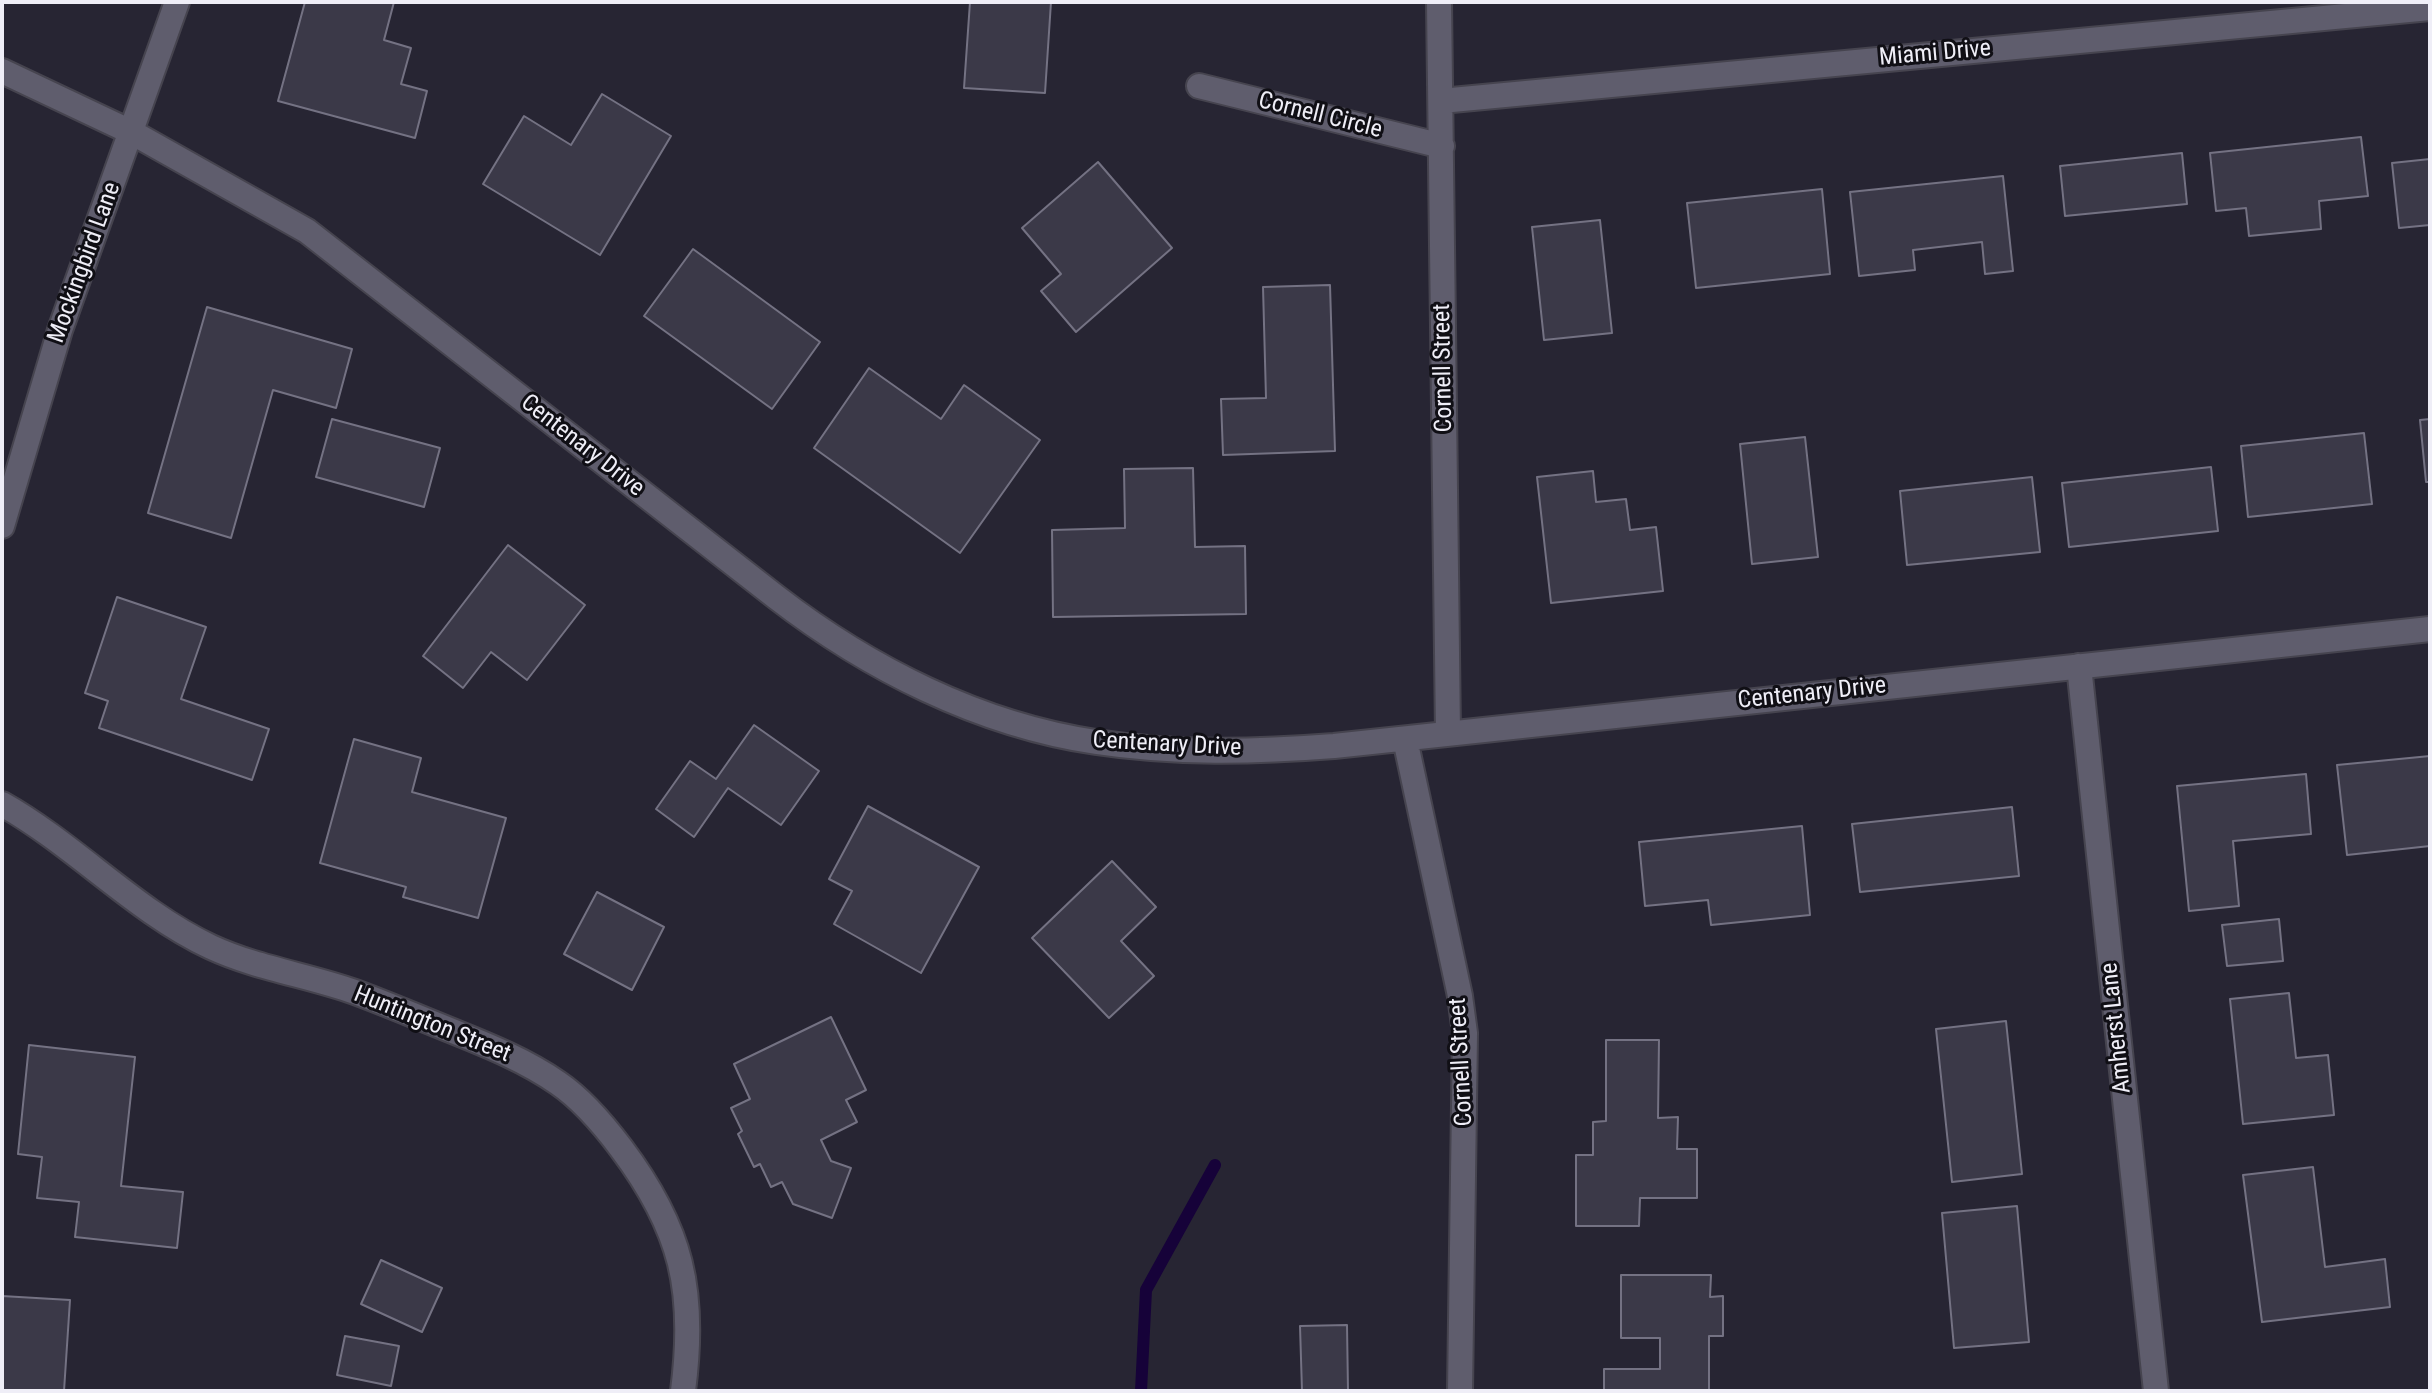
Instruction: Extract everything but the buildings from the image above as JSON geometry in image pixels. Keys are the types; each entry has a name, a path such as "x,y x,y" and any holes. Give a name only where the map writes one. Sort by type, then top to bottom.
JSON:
{"street":[{"name":"Mockingbird Lane","path":"2,526 60,330 133,133 177,2"},
{"name":"Cornell Street","path":"1439,2 1448,733"},
{"name":"Miami Drive","path":"1441,101 2430,8"},
{"name":"Centenary Drive","path":"2,71 133,133 307,231 799,615 859,655 920,686 1016,724 1093,742 1213,751 1289,749 2430,629"},
{"name":"Cornell Circle","path":"1199,86 1442,146"},
{"name":"Amherst Lane","path":"2079,666 2156,1391"},
{"name":"Cornell Street","path":"1405,739 1460,996 1465,1033 1460,1391"},
{"name":"Huntington Street","path":"2,804 38,824 171,925 195,939 251,962 351,991 499,1050 543,1073 579,1100 632,1163 664,1218 676,1247 686,1291 689,1329 683,1391"}],"waterway":[{"path":"1141,1391 1146,1290 1215,1165"}]}
